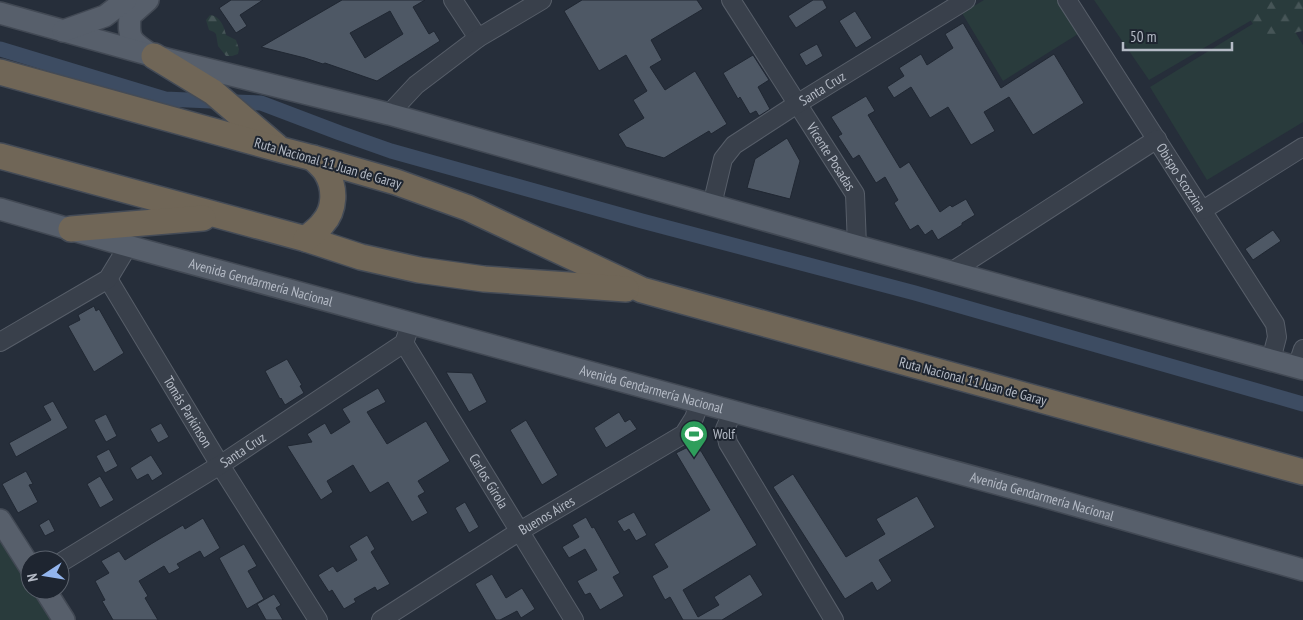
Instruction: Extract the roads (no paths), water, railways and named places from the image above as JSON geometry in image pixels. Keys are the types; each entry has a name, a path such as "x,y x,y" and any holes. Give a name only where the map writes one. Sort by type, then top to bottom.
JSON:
{"highway":[{"path":"154,56 213,92 282,150"},
{"name":"Ruta Nacional 11 Juan de Garay","path":"0,72 396,182 468,208 642,290 1303,472"},
{"name":"Ruta Nacional 11 Juan de Garay","path":"0,156 306,239 361,257 420,270 484,278 642,290"},
{"path":"306,239 323,224 330,213 333,200 332,186 326,172 313,158"},
{"path":"71,229 219,216"}],"main road":[{"path":"64,31 105,16 126,0"},
{"path":"148,0 130,16 129,30 134,42 154,56"},
{"path":"0,14 154,56 389,114 857,246 1272,360 1301,361"},
{"name":"Avenida Gendarmería Nacional","path":"0,209 128,246 1039,495 1303,570"},
{"path":"0,520 20,551"},
{"path":"51,600 64,620"}],"street":[{"path":"453,0 478,38"},
{"path":"389,114 416,85 478,38 542,0"},
{"name":"Vicente Posadas","path":"731,0 855,194 857,246"},
{"name":"Santa Cruz","path":"712,205 723,158 734,145 966,0"},
{"name":"Obispo Scozzina","path":"1067,0 1275,324 1277,337 1272,360"},
{"path":"951,272 1157,140"},
{"path":"1203,210 1303,147"},
{"path":"0,342 108,280 128,246"},
{"name":"Tomás Parkinson","path":"108,280 318,620"},
{"path":"404,344 411,323"},
{"name":"Santa Cruz","path":"70,557 220,464 404,344"},
{"name":"Carlos Girola","path":"404,344 574,620"},
{"name":"Buenos Aires","path":"382,620 520,531 684,434 694,418 700,402"},
{"path":"733,411 725,428 728,443 834,620"}],"waterway":[{"path":"0,49 165,99 211,101"},
{"path":"235,102 261,103 391,151 642,221 915,293 1303,404"}],"place":[{"name":"Wolf","path":"694,458"}]}
